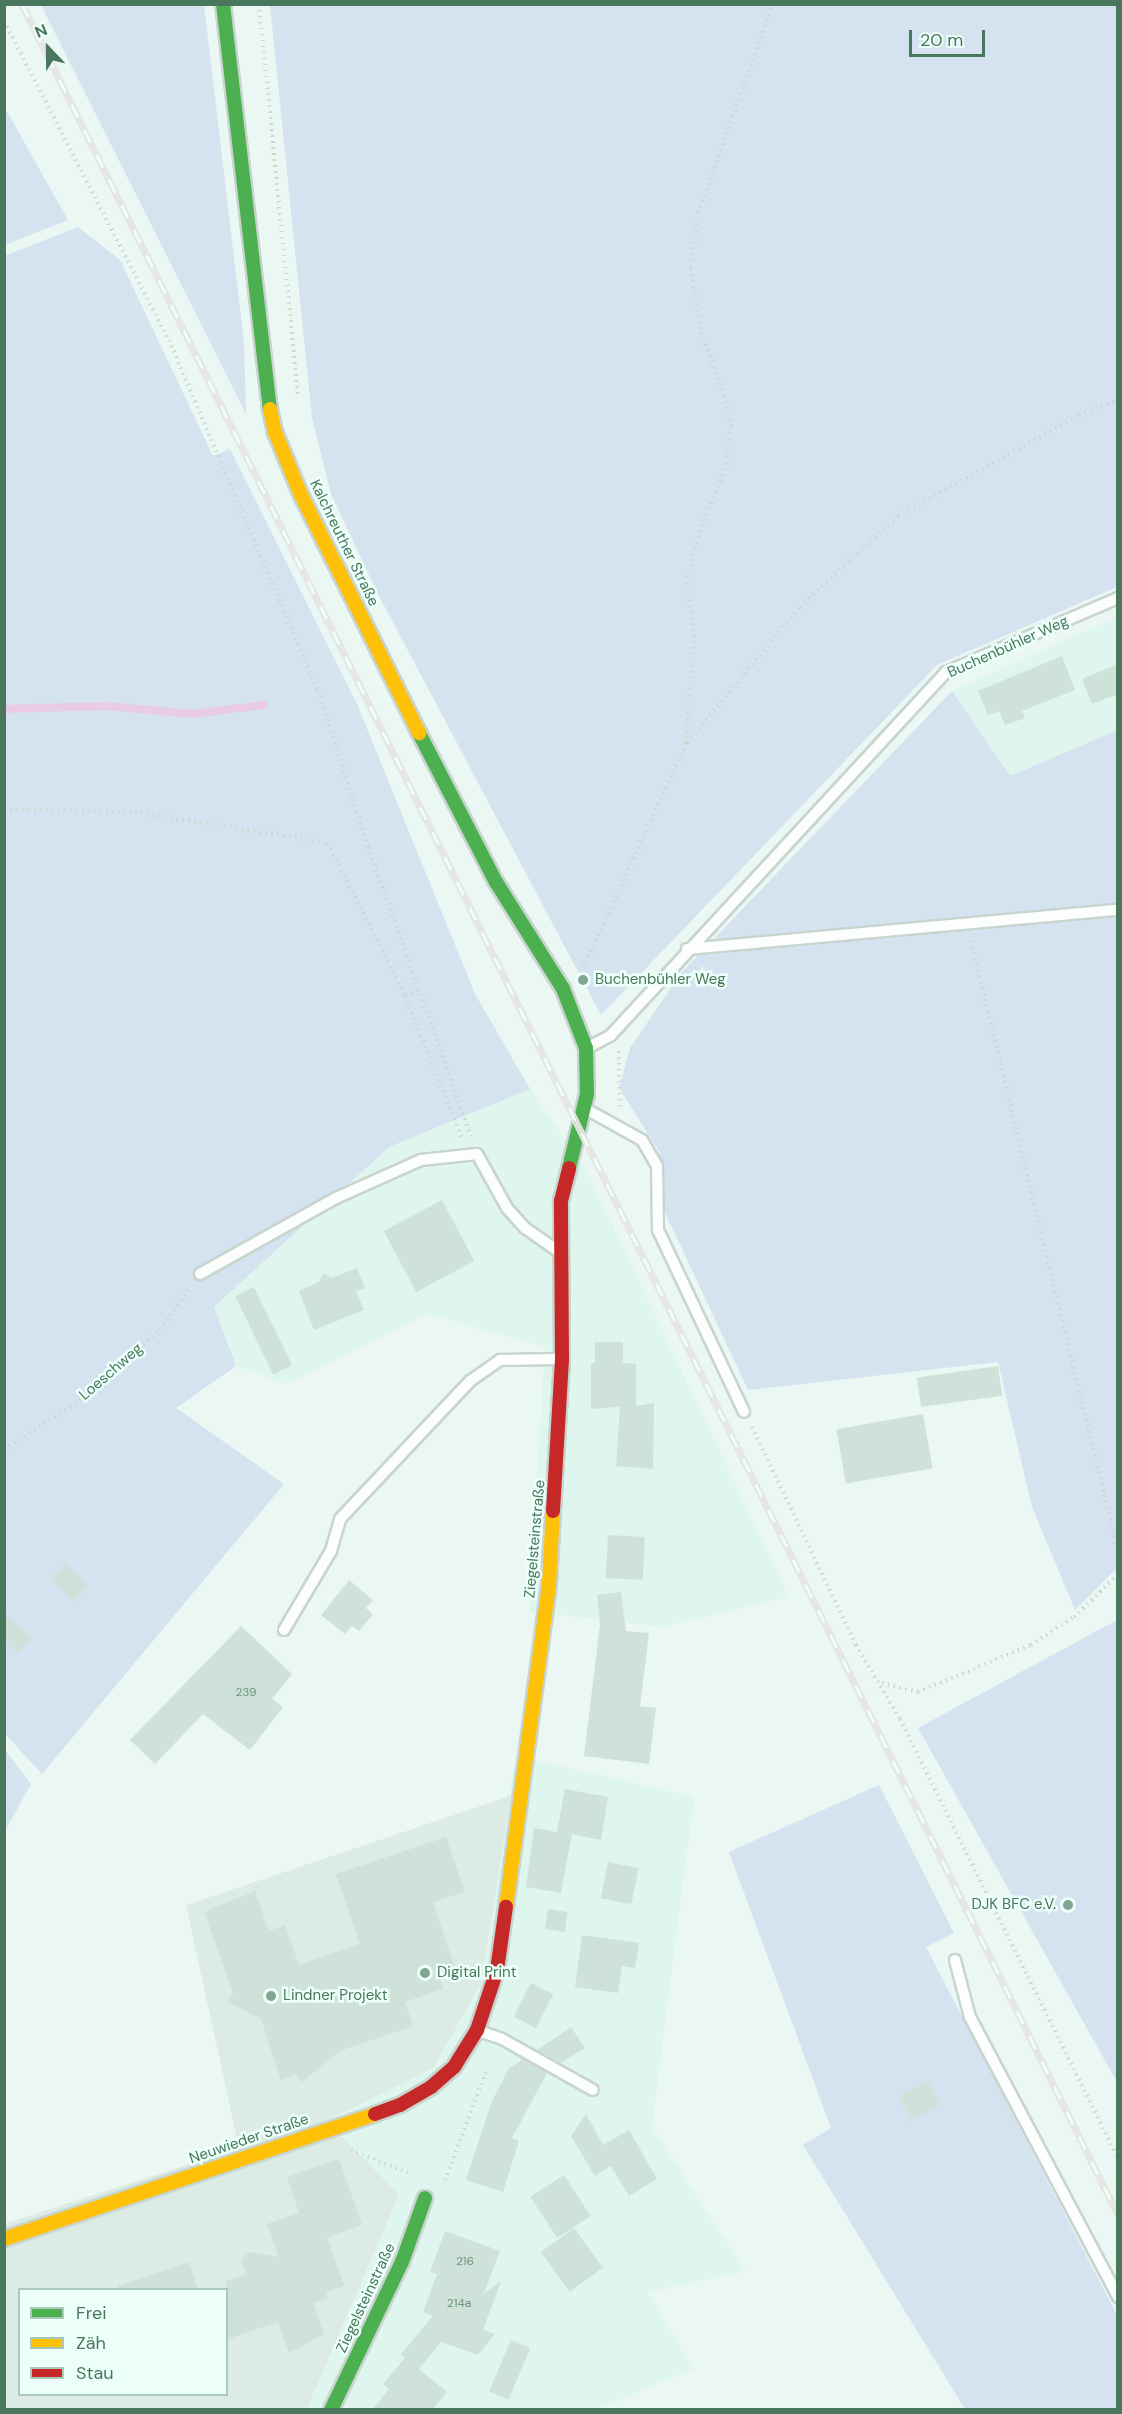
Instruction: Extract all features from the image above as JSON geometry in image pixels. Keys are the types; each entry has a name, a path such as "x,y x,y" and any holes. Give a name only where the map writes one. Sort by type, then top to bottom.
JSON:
{"street":[{"name":"Kalchreuther Straße","path":"223,4 265,383 275,432 301,495 454,804 496,882 563,989 586,1048"},
{"name":"Ziegelsteinstraße","path":"477,2030 497,1970 523,1791 549,1584 562,1359 560,1252 564,1182 584,1108 588,1081 586,1048"},
{"name":"Neuwieder Straße","path":"4,2239 400,2105 432,2087 454,2067 477,2030"},
{"name":"Ziegelsteinstraße","path":"331,2409 402,2262 425,2198"}],"lane":[{"name":"Buchenbühler Weg","path":"586,1048 611,1035 687,949 946,672 1118,598"},
{"path":"687,949 1118,910"},
{"path":"584,1108 642,1140 657,1166 658,1230 744,1412"},
{"path":"200,1274 336,1198 411,1165 473,1154 507,1208 525,1228 560,1252"},
{"path":"284,1630 332,1551 340,1519 470,1381 500,1360 562,1359"},
{"path":"955,1960 970,2016 1118,2297"},
{"path":"477,2030 502,2039 593,2090"}],"path":[{"path":"259,4 298,400"},
{"path":"687,744 694,636 687,578 702,526 727,464 731,426 725,396 700,329 691,267 698,213 773,4"},
{"path":"4,21 169,340 318,692 473,1154"},
{"path":"577,980 687,744 800,607 898,516 1079,416 1118,400"},
{"path":"4,810 135,812 328,843 405,996 473,1154"},
{"path":"966,924 1118,1553"},
{"path":"405,996 419,990"},
{"path":"611,1035 621,1054 617,1081 622,1130"},
{"name":"Loeschweg","path":"4,1450 70,1407 160,1330 200,1274"},
{"path":"744,1412 856,1645 882,1683 1118,2159"},
{"path":"882,1683 918,1692 1031,1645 1074,1617 1118,1574"},
{"path":"425,2198 443,2186 490,2061"},
{"path":"331,2129 340,2146 423,2178"}],"shaded area":[{"path":"41,5 204,5 244,342 246,414"},
{"path":"270,5 1117,5 1117,587 937,665 601,1015 377,592 331,494 312,418"},
{"path":"5,108 68,220 5,245 4,244"},
{"path":"78,227 120,260 213,456 230,449 357,704 475,994 530,1089 389,1147 214,1307 236,1366 176,1408 284,1484 42,1774 5,1734 4,256"},
{"path":"1117,617 1117,730 1010,776 952,691"},
{"path":"952,691 1010,776 1117,730 1118,1567 1075,1610 1032,1507 998,1362 748,1390 661,1204 660,1153 619,1088 630,1048 681,973"},
{"path":"530,1089 586,1169 789,1597 660,1627 529,1611 545,1347 428,1314 286,1384 236,1366 214,1307 389,1147"},
{"name":"DJK BFC e.V.","path":"1117,1620 1117,2082 918,1728"},
{"path":"5,1750 31,1784 5,1831"},
{"path":"518,1756 694,1797 652,2127 745,2271 648,2292 693,2369 597,2409 307,2410 399,2196 327,2121 433,2068"},
{"path":"879,1785 954,1933 926,1947 1117,2315 1117,2409 965,2409 803,2145 831,2128 729,1852"},
{"path":"511,1796 481,1984 433,2068 327,2121 399,2195 307,2409 5,2409 4,2224 239,2148 186,1905"}],"building":[{"path":"1062,656 1075,690 1022,711 1025,718 1005,725 999,711 988,715 978,691"},
{"path":"1118,664 1118,694 1092,704 1082,679"},
{"path":"442,1200 474,1261 416,1292 384,1231"},
{"path":"357,1268 365,1288 356,1291 364,1310 314,1330 299,1291 319,1282 323,1273 332,1278"},
{"path":"254,1287 292,1365 273,1374 235,1296"},
{"path":"595,1342 623,1342 623,1363 636,1364 636,1406 654,1403 653,1469 616,1466 620,1407 629,1406 591,1409 591,1363 595,1363"},
{"path":"998,1366 1002,1396 921,1407 917,1377"},
{"path":"923,1414 933,1468 846,1483 836,1429"},
{"path":"608,1535 645,1537 643,1580 606,1578"},
{"path":"66,1564 88,1586 73,1601 51,1579"},
{"path":"349,1580 373,1600 366,1608 373,1614 359,1631 352,1626 345,1634 321,1615"},
{"path":"621,1592 626,1631 649,1633 640,1706 656,1708 649,1764 584,1756 600,1624 597,1595"},
{"path":"4,1612 31,1639 17,1653 4,1640"},
{"path":"241,1626 292,1674 272,1699 283,1707 250,1750 203,1714 155,1764 130,1740"},
{"path":"565,1789 608,1797 601,1840 572,1834 561,1893 526,1887 534,1828 562,1833 557,1832"},
{"path":"446,1837 465,1892 433,1902 457,1974 440,1980 443,1989 405,2002 413,2026 340,2051 302,2082 295,2074 281,2081 261,2019 228,2002 233,1993 204,1912 255,1891 269,1931 285,1925 299,1965 360,1944 336,1874"},
{"path":"608,1862 638,1868 631,1904 601,1898"},
{"path":"548,1909 568,1912 565,1932 545,1929"},
{"path":"582,1935 639,1943 635,1968 622,1966 618,1993 575,1987"},
{"path":"531,1983 553,1994 536,2028 514,2017"},
{"path":"571,2027 585,2048 561,2063 537,2050"},
{"path":"523,2059 547,2073 512,2138 519,2141 503,2192 466,2180 492,2101 509,2068"},
{"path":"928,2081 941,2105 912,2120 899,2096"},
{"path":"586,2114 603,2145 629,2130 657,2179 629,2196 611,2166 595,2176 571,2136"},
{"path":"339,2159 362,2225 327,2237 344,2286 326,2292 328,2298 313,2303 324,2334 289,2353 278,2322 228,2339 228,2288 226,2288 226,2281 246,2274 241,2260 249,2252 279,2257 267,2224 299,2213 287,2177"},
{"path":"564,2175 591,2216 557,2238 530,2197"},
{"path":"574,2228 603,2268 570,2292 541,2252"},
{"path":"445,2231 500,2251 484,2293 501,2281 483,2330 495,2334 478,2355 441,2342 419,2369 447,2392 433,2409 373,2409 389,2389 383,2384 405,2358 401,2354 433,2316 423,2312 437,2274 430,2272"},
{"path":"189,2262 198,2288 118,2288 118,2286"},
{"path":"511,2340 530,2348 508,2400 489,2392"}],"waterway":[{"path":"4,709 108,706 193,714 263,705"}],"railway":[{"path":"22,4 1118,2215"}],"traffic: fast":[{"path":"223,4 270,409"},
{"path":"419,733 496,882 563,989 586,1048 587,1094 569,1168"},
{"path":"331,2410 402,2262 425,2198"}],"traffic: slow":[{"path":"270,409 275,432 301,495 419,733"},
{"path":"506,1907 549,1584 553,1511"},
{"path":"4,2239 375,2114"}],"traffic: jam":[{"path":"553,1511 562,1359 561,1201 569,1168"},
{"path":"375,2114 400,2105 431,2087 454,2067 477,2030 497,1970 506,1907"}],"place":[{"name":"Buchenbühler Weg","path":"583,980"},
{"name":"DJK BFC e.V.","path":"1068,1905"},
{"name":"Digital Print","path":"425,1973"},
{"name":"Lindner Projekt","path":"271,1996"}]}
